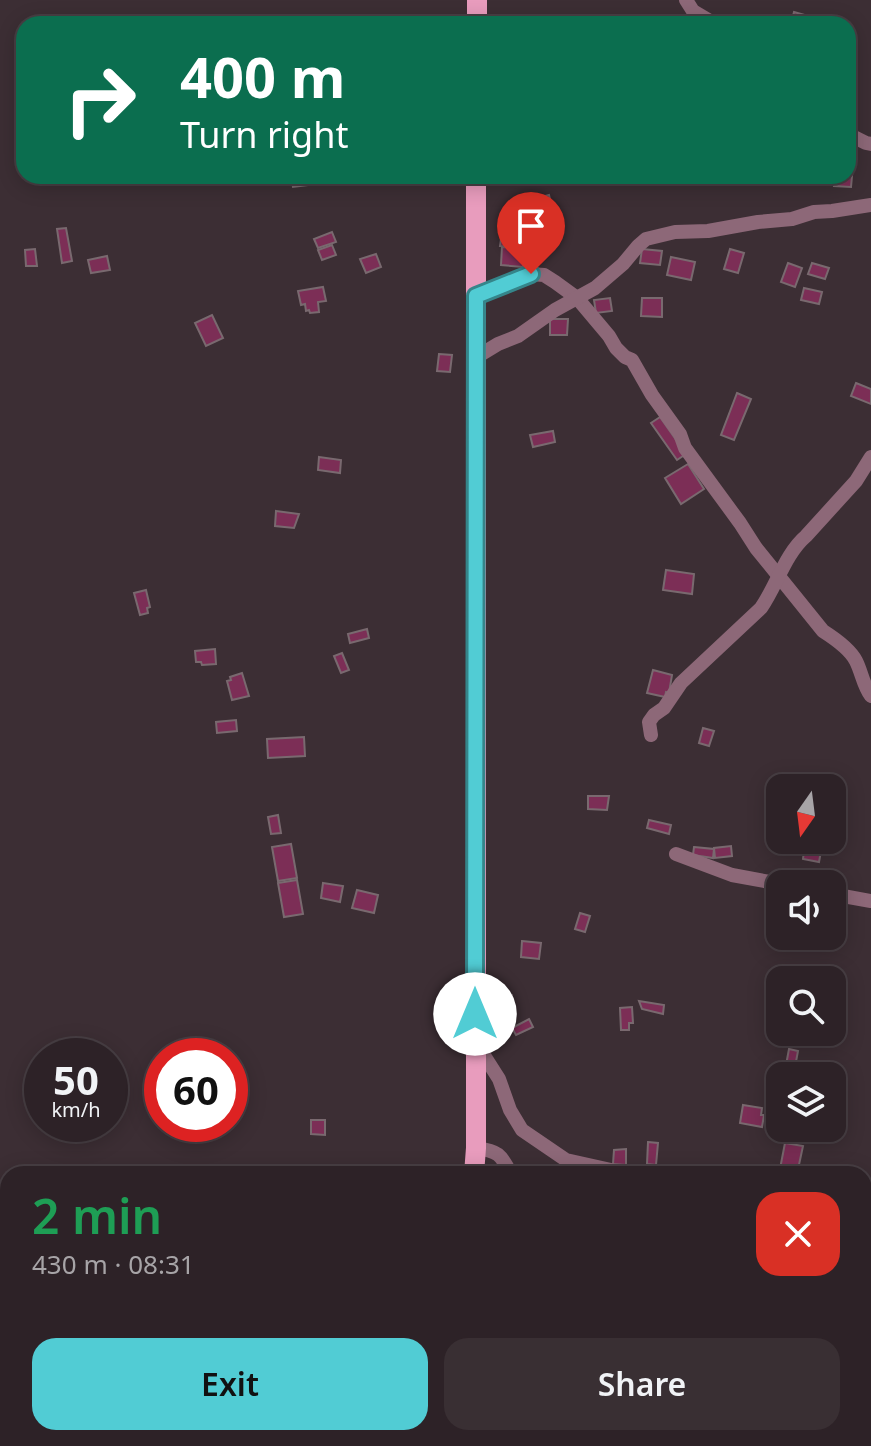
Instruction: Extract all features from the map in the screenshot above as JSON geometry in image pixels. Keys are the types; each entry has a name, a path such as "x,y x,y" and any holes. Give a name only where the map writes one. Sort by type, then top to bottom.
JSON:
{"main road":[{"path":"475,1166 476,184"}],"street":[{"path":"686,0 693,11 701,16"},
{"path":"475,358 518,336 555,310 595,288 646,239 675,232 718,230 871,205"},
{"path":"476,296 531,274 544,275 577,298 616,348 632,360 680,434 685,448 778,577 823,631 856,658 864,686 871,696"},
{"path":"651,735 649,722 654,715 664,708 681,683 761,608 797,544 856,481 871,457"},
{"path":"676,854 732,875 766,881"},
{"path":"846,897 871,901"},
{"path":"475,1046 499,1079 510,1110 522,1130 566,1160 593,1166"},
{"path":"476,1148 493,1151 504,1159 507,1166"}],"building":[{"path":"834,184 851,184 851,187"},
{"path":"549,195 552,207 533,212 530,200"},
{"path":"554,209 556,229 546,231 543,210"},
{"path":"66,228 72,261 62,263 57,229"},
{"path":"533,228 535,247 500,246 502,232"},
{"path":"332,232 336,242 318,248 314,239"},
{"path":"332,245 336,255 322,260 318,250"},
{"path":"502,247 524,248 523,267 501,265"},
{"path":"35,249 37,266 26,266 25,250"},
{"path":"642,249 662,251 660,265 640,263"},
{"path":"730,249 744,253 738,273 724,269"},
{"path":"376,254 381,267 366,273 360,259"},
{"path":"107,256 110,270 91,273 88,260"},
{"path":"671,257 695,262 691,280 667,275"},
{"path":"788,263 802,268 795,287 781,282"},
{"path":"812,263 829,268 825,279 808,274"},
{"path":"323,287 326,301 318,302 319,312 306,311 305,304 301,305 298,291"},
{"path":"804,288 822,292 819,304 801,300"},
{"path":"610,298 612,311 596,313 594,300"},
{"path":"642,298 662,298 662,317 641,316"},
{"path":"212,315 223,338 206,346 195,323"},
{"path":"550,319 568,319 567,335 550,335"},
{"path":"439,354 452,355 450,372 437,371"},
{"path":"856,383 871,389 871,404 851,396"},
{"path":"737,393 751,399 734,440 721,435"},
{"path":"660,417 686,454 677,460 651,423"},
{"path":"553,431 555,442 533,447 530,435"},
{"path":"319,457 341,460 340,473 318,470"},
{"path":"688,464 704,489 681,504 665,478"},
{"path":"276,511 299,514 294,528 275,526"},
{"path":"666,570 694,574 692,594 663,590"},
{"path":"146,590 150,607 147,608 148,613 140,615 134,593"},
{"path":"367,629 369,638 350,643 348,634"},
{"path":"215,649 216,664 196,662 195,651"},
{"path":"342,653 349,670 341,673 334,656"},
{"path":"653,670 672,675 669,693 666,692 665,697 647,693"},
{"path":"242,673 249,696 232,700 227,681"},
{"path":"236,720 237,731 217,733 216,722"},
{"path":"703,728 714,731 709,746 699,743"},
{"path":"304,737 305,756 268,758 267,739"},
{"path":"588,796 609,796 607,810 588,809"},
{"path":"278,815 281,833 271,834 268,817"},
{"path":"649,820 671,825 669,834 647,828"},
{"path":"291,844 297,878 278,881 272,847"},
{"path":"731,846 732,856 715,858 714,848"},
{"path":"694,847 714,849 713,858 693,855"},
{"path":"804,854 820,854 819,862 803,859"},
{"path":"297,880 303,914 284,917 278,883"},
{"path":"323,883 343,886 340,902 321,898"},
{"path":"357,890 378,895 374,913 352,908"},
{"path":"580,913 590,916 585,932 575,929"},
{"path":"522,941 541,943 539,959 521,957"},
{"path":"512,995 513,1007 499,1008 498,996"},
{"path":"639,1001 664,1005 663,1014 642,1009"},
{"path":"632,1007 633,1023 629,1023 629,1030 621,1030 620,1008"},
{"path":"529,1019 533,1027 516,1035 512,1028"},
{"path":"789,1049 798,1051 796,1062 787,1062"},
{"path":"743,1105 762,1108 762,1127 740,1123"},
{"path":"311,1120 325,1120 325,1135 311,1134"},
{"path":"648,1142 658,1143 656,1165 647,1164"},
{"path":"785,1143 803,1146 799,1166 781,1166"},
{"path":"626,1149 626,1165 613,1164 614,1150"}],"route":[{"path":"475,1014 476,296 531,274"}]}
